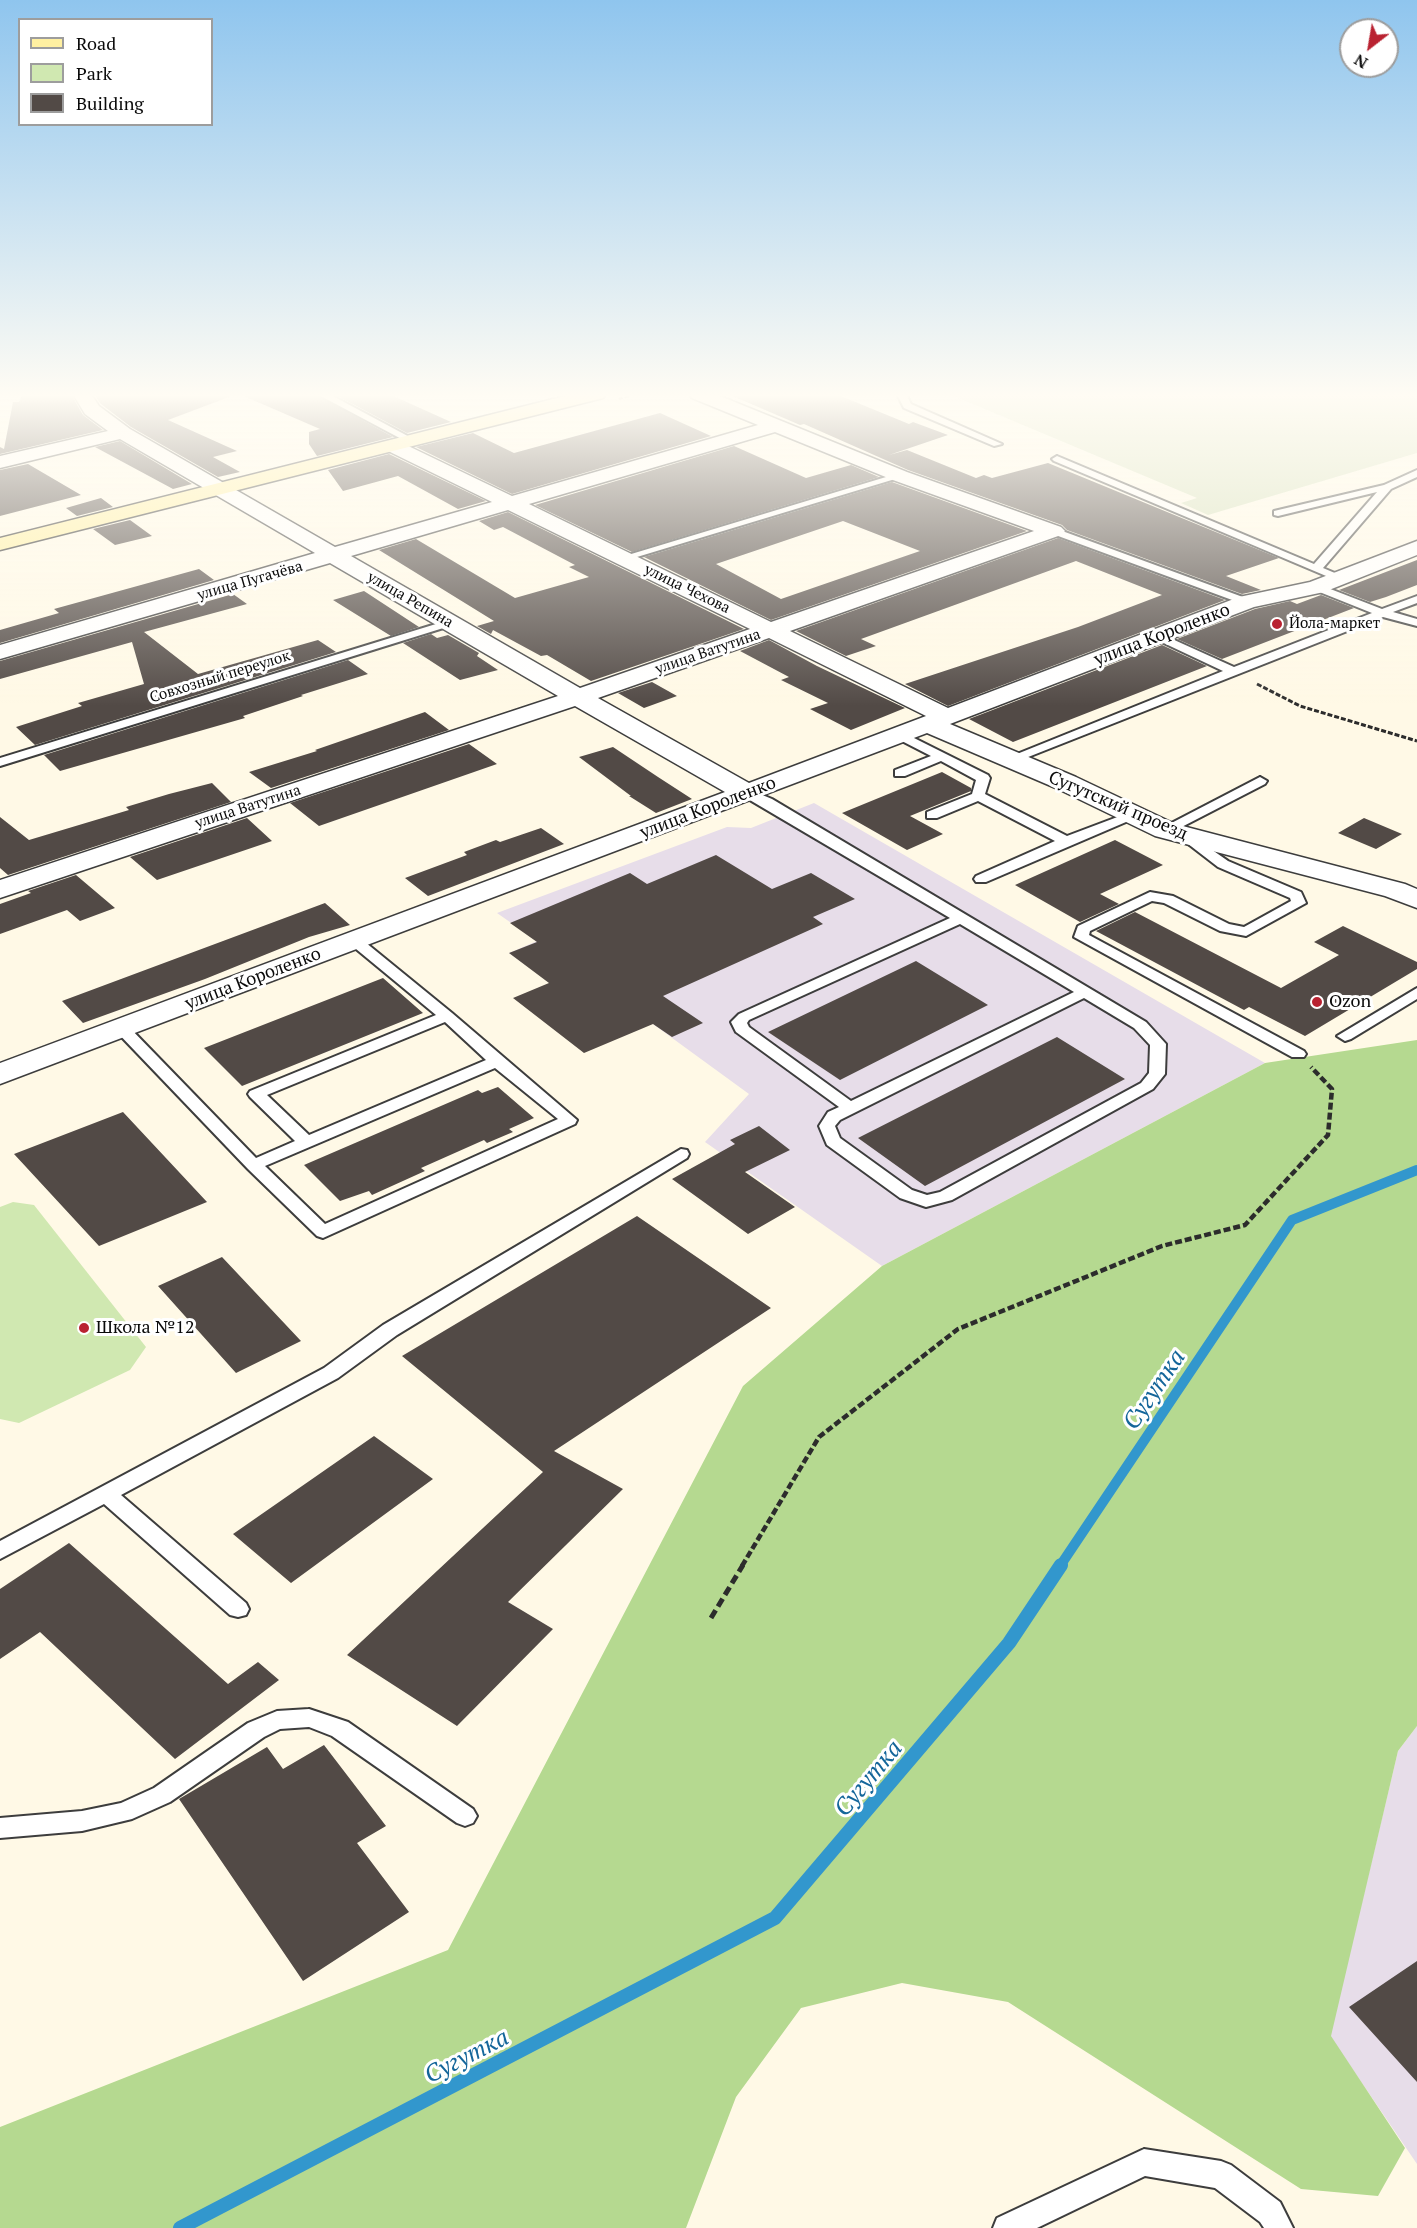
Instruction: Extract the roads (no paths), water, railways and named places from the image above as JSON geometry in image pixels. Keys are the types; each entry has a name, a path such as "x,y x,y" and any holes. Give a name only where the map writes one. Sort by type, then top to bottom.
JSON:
{"main road":[{"path":"0,544 185,498"}],"street":[{"name":"улица Репина","path":"231,498 748,793"},
{"name":"улица Чехова","path":"501,498 771,630 938,720"},
{"name":"улица Пугачёва","path":"0,652 532,498"},
{"path":"962,498 1054,531"},
{"name":"улица Ватутина","path":"0,889 578,697 1054,531"},
{"name":"улица Короленко","path":"0,1074 748,793 1247,602 1316,578 1338,578 1417,547"},
{"name":"Сугутский проезд","path":"938,720 1008,760 1067,783 1133,816 1177,833 1395,890 1417,899"}],"lane":[{"path":"622,558 826,498"},
{"path":"1142,498 1316,578 1383,613 1417,623"},
{"path":"1278,513 1341,498"},
{"path":"1316,578 1378,498"},
{"path":"1054,531 1247,602"},
{"path":"1008,760 1417,599"},
{"name":"Совхозный переулок","path":"0,762 449,623"},
{"path":"1157,636 1235,672"},
{"path":"900,735 983,778 978,796"},
{"path":"900,773 941,757"},
{"path":"1260,781 1177,833 1223,864 1296,894 1299,903 1246,932 1225,928 1168,899 1150,896 1083,929 1081,937 1298,1054"},
{"path":"748,793 961,918 1085,992 1140,1025 1158,1044 1157,1074 1147,1086 946,1196 926,1201 906,1194 833,1141 826,1126 834,1116 1085,992"},
{"path":"932,814 978,796 1066,841"},
{"path":"981,879 1066,841 1133,816"},
{"path":"850,1108 742,1029 739,1023 744,1017 961,918"},
{"path":"121,1029 323,1232 569,1120 355,941"},
{"path":"1345,1036 1417,993"},
{"path":"307,1143 256,1094 447,1016"},
{"path":"255,1165 497,1061"},
{"path":"0,1551 331,1373 390,1330 681,1154"},
{"path":"106,1494 238,1609"},
{"path":"0,1828 82,1821 124,1812 162,1795 256,1730 278,1720 309,1718 340,1729 465,1815"},
{"path":"1007,2228 1144,2162 1221,2175 1270,2212 1279,2228"}],"waterway":[{"name":"Сугутка","path":"1060,1566 1292,1220 1417,1170"},
{"name":"Сугутка","path":"180,2228 775,1918 1009,1643 1061,1565"}],"place":[{"name":"Йола-маркет","path":"1277,624"},
{"name":"Ozon","path":"1317,1002"},
{"name":"Школа №12","path":"84,1328"}]}
